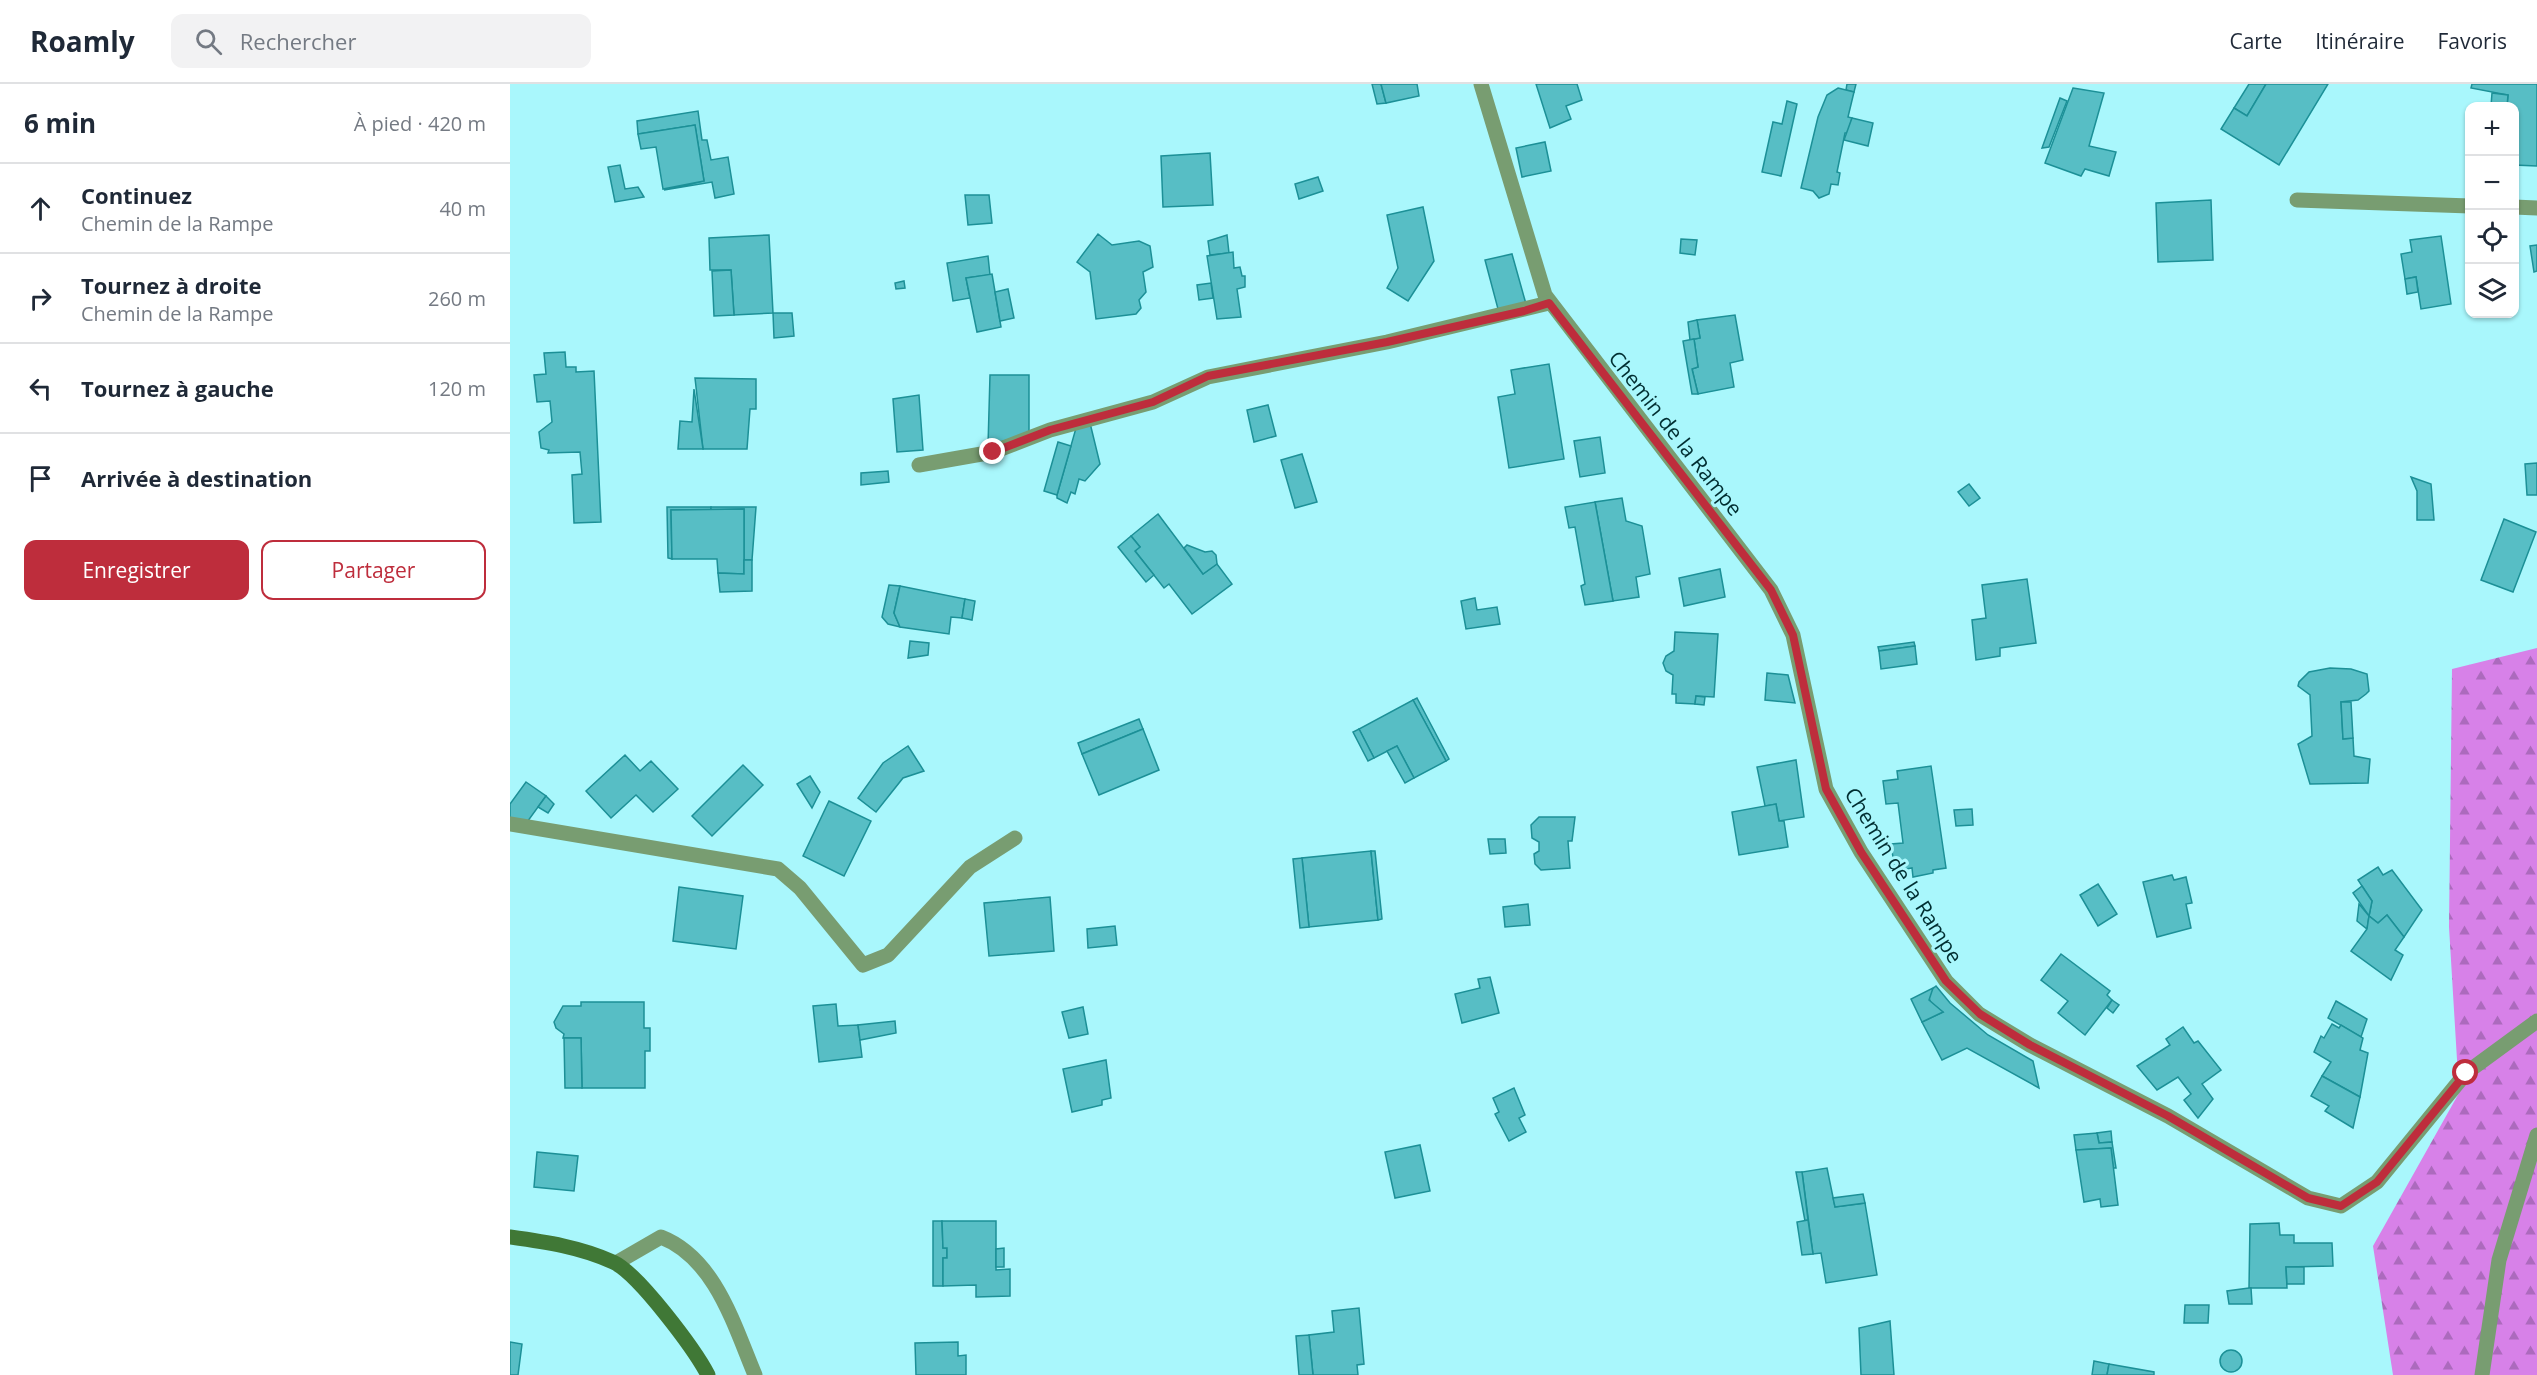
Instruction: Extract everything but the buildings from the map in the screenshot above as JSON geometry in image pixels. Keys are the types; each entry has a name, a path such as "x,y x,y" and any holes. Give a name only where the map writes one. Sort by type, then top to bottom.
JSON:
{"main road":[{"path":"510,1237 567,1245 616,1263 664,1311 708,1375"}],"street":[{"name":"Chemin de la Rampe","path":"1481,84 1545,296 1771,590 1793,635 1826,789 1861,852 1946,981 1980,1014 2030,1045 2168,1116 2308,1198 2341,1206 2377,1182 2466,1073 2537,1021"},
{"path":"2296,200 2465,206"},
{"path":"2519,207 2537,208"},
{"path":"919,465 993,452 1050,430 1153,402 1208,376 1387,342 1524,311 1549,303"},
{"path":"510,824 778,869 800,888 863,965 888,955 970,867 1015,838"},
{"path":"2482,1375 2499,1260 2537,1135"},
{"path":"616,1263 661,1237 678,1244 701,1263 728,1311 755,1375"}],"green space":[{"path":"2537,648 2537,1375 2393,1375 2373,1246 2459,1093 2449,927 2452,669"}],"route":[{"path":"993,452 1050,430 1153,402 1208,376 1287,359 1387,342 1524,311 1549,303 1771,590 1793,635 1826,789 1861,852 1946,981 1980,1014 2030,1045 2168,1116 2308,1198 2341,1206 2377,1182 2466,1073"}]}
